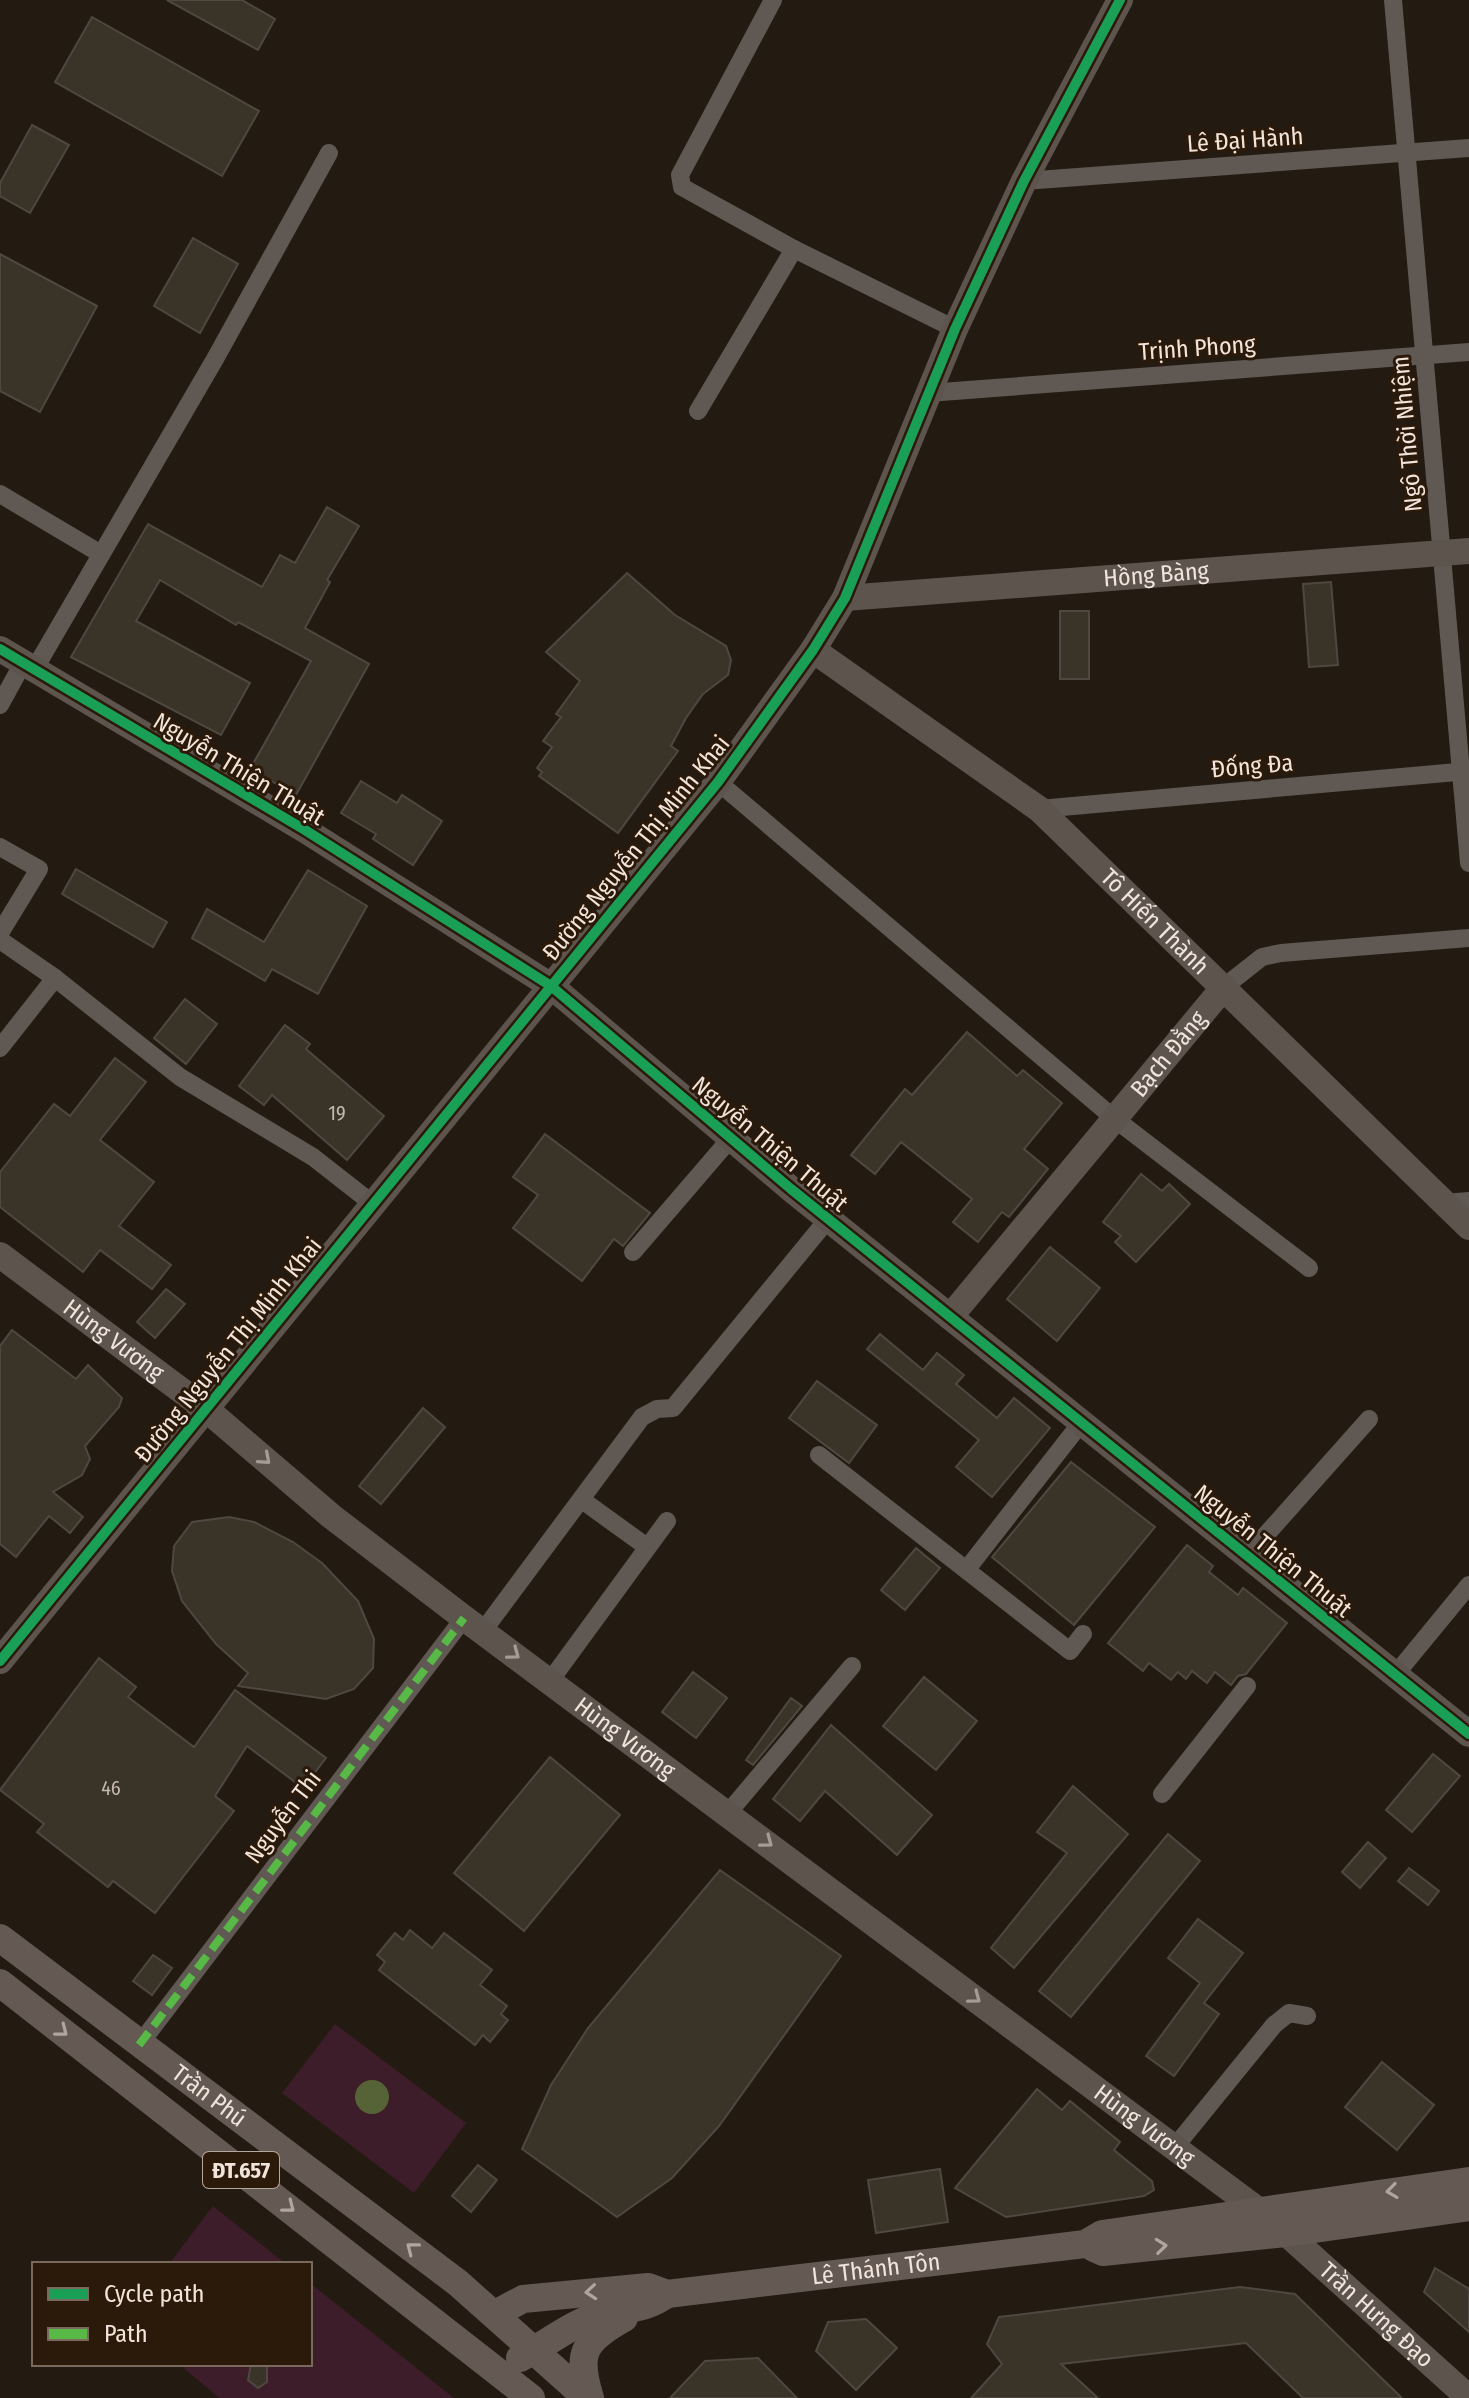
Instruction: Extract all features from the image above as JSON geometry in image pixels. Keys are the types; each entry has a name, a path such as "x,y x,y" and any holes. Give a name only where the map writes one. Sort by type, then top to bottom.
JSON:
{"main road":[{"name":"Trần Phú","path":"0,1938 458,2283 588,2398"},
{"name":"Trần Phú","path":"0,1983 531,2398"},
{"name":"Lê Thánh Tôn","path":"495,2314 523,2299 648,2287 667,2294 1085,2244 1102,2234 1469,2181"},
{"name":"Lê Thánh Tôn","path":"1085,2244 1103,2252 1286,2233 1469,2207"},
{"path":"1258,2210 1286,2233"},
{"path":"458,2283 482,2294 523,2299"},
{"name":"Lê Thánh Tôn","path":"534,2350 603,2314 651,2306 667,2294"},
{"path":"588,2398 581,2362 586,2347 608,2327 639,2309"},
{"path":"495,2314 477,2339 485,2360 497,2366 534,2350"}],"street":[{"path":"773,0 679,181 682,187 794,249 955,329"},
{"name":"Đường Nguyễn Thị Minh Khai","path":"0,1661 718,782 813,650 845,598 955,329 1024,181 1120,0"},
{"name":"Ngô Thời Nhiệm","path":"1393,0 1442,553 1465,772 1469,863"},
{"name":"Lê Đại Hành","path":"1024,181 1469,148"},
{"path":"0,705 29,666 101,554 329,153"},
{"path":"698,411 794,249"},
{"name":"Trịnh Phong","path":"928,393 1469,352"},
{"path":"0,494 101,554"},
{"name":"Hồng Bàng","path":"845,598 1469,551"},
{"name":"Nguyễn Thiện Thuật","path":"0,649 305,830 551,986 828,1219 1469,1734"},
{"name":"Tô Hiến Thành","path":"813,650 1039,809 1224,987 1457,1202 1469,1227"},
{"name":"Đống Đa","path":"1039,809 1465,772"},
{"path":"718,782 1115,1119 1309,1268"},
{"path":"0,847 39,869 0,933"},
{"name":"Bạch Đằng","path":"950,1317 1224,987 1262,957 1469,938"},
{"path":"0,940 55,978 180,1077 313,1157 373,1204"},
{"path":"0,1048 55,978"},
{"path":"633,1252 731,1138"},
{"name":"Nguyễn Thi","path":"139,2045 474,1624 582,1500 642,1417 657,1409 673,1408 828,1219"},
{"name":"Hùng Vương","path":"0,1255 206,1409 331,1516 1258,2210"},
{"path":"1247,1556 1369,1419"},
{"path":"967,1569 1081,1423"},
{"path":"819,1455 1070,1651 1083,1634"},
{"path":"582,1500 647,1547"},
{"path":"550,1681 667,1521"},
{"path":"1395,1675 1469,1585"},
{"path":"728,1813 852,1666"},
{"path":"1162,1794 1247,1686"},
{"path":"1174,2148 1274,2025 1289,2013 1307,2016"},
{"name":"Trần Hưng Đạo","path":"1286,2233 1469,2398"}],"shaded area":[{"path":"335,2024 466,2123 414,2193 282,2093"},
{"path":"372,2080 384,2085 389,2097 384,2109 372,2114 360,2109 355,2097 360,2085"},
{"path":"213,2206 283,2262 171,2262"},
{"path":"312,2285 454,2398 219,2398 181,2366 312,2366"}],"building":[{"path":"167,0 242,0 275,19 258,50"},
{"path":"92,17 259,111 222,176 55,82"},
{"path":"32,125 69,145 30,213 0,196 0,183"},
{"path":"193,238 238,264 200,333 154,306"},
{"path":"0,254 97,306 40,412 0,391"},
{"path":"327,507 359,526 327,580 330,582 305,628 369,664 296,795 250,769 311,661 238,622 236,625 160,580 136,621 250,683 221,735 71,657 148,524 262,587 280,555 295,563"},
{"path":"627,573 675,615 726,646 731,660 728,675 703,694 686,718 671,746 678,751 618,833 539,776 542,772 537,768 552,747 543,741 561,717 556,714 580,681 546,652"},
{"path":"1331,582 1338,665 1309,667 1303,584"},
{"path":"1060,611 1089,611 1089,679 1060,679"},
{"path":"361,781 397,803 402,795 442,821 413,865 373,839 376,834 341,813"},
{"path":"76,869 167,922 153,947 62,894"},
{"path":"308,870 367,906 318,994 272,969 265,981 192,938 207,909 264,942"},
{"path":"185,999 217,1024 186,1064 154,1038"},
{"path":"285,1025 310,1044 306,1049 384,1116 347,1160 272,1095 264,1105 239,1086"},
{"path":"967,1032 1017,1076 1023,1070 1062,1103 1024,1149 1048,1169 1009,1217 1002,1212 978,1242 953,1222 972,1199 901,1142 875,1174 851,1155 905,1089 912,1095"},
{"path":"115,1058 146,1082 100,1140 154,1182 119,1226 171,1265 152,1289 100,1250 83,1272 0,1207 0,1172 54,1104 70,1116"},
{"path":"545,1134 650,1213 623,1246 614,1239 582,1281 513,1228 538,1195 513,1177"},
{"path":"1141,1174 1162,1191 1169,1184 1190,1204 1136,1262 1115,1242 1121,1236 1103,1222"},
{"path":"1050,1247 1100,1288 1057,1341 1007,1299"},
{"path":"166,1289 185,1304 155,1338 137,1322"},
{"path":"12,1330 76,1379 88,1365 122,1398 119,1407 85,1446 90,1459 82,1475 53,1492 83,1517 70,1533 49,1516 16,1557 0,1544 0,1346"},
{"path":"880,1334 923,1370 937,1353 964,1375 956,1384 997,1418 1014,1398 1050,1428 992,1497 956,1467 979,1440 867,1349"},
{"path":"817,1381 877,1425 849,1463 789,1418"},
{"path":"423,1408 445,1427 381,1504 359,1486"},
{"path":"1071,1462 1155,1527 1074,1625 992,1557"},
{"path":"229,1517 254,1522 293,1542 322,1563 358,1601 374,1639 373,1668 354,1689 326,1699 238,1686 248,1673 216,1644 182,1601 172,1571 174,1546 192,1522"},
{"path":"1187,1545 1213,1566 1209,1572 1238,1595 1243,1588 1287,1623 1246,1674 1238,1676 1231,1685 1215,1672 1207,1683 1192,1671 1186,1679 1178,1672 1171,1680 1149,1663 1143,1671 1108,1643"},
{"path":"916,1548 940,1568 905,1610 881,1590"},
{"path":"99,1658 136,1687 128,1697 194,1747 235,1690 326,1758 303,1788 247,1746 215,1796 234,1811 155,1913 113,1881 108,1887 37,1832 44,1824 0,1790"},
{"path":"693,1672 727,1698 696,1738 662,1712"},
{"path":"924,1677 977,1721 936,1770 883,1726"},
{"path":"791,1698 802,1706 753,1765 746,1760"},
{"path":"831,1725 932,1815 897,1855 825,1791 800,1821 773,1799"},
{"path":"1433,1754 1460,1776 1412,1832 1386,1810"},
{"path":"550,1757 620,1815 524,1931 454,1873"},
{"path":"1073,1786 1128,1834 1014,1968 991,1948 1067,1853 1037,1832"},
{"path":"1168,1834 1200,1861 1071,2017 1039,1991"},
{"path":"1368,1842 1386,1858 1360,1888 1342,1872"},
{"path":"1409,1868 1439,1891 1428,1905 1398,1881"},
{"path":"720,1870 841,1956 719,2126 672,2178 617,2217 522,2149 551,2085 588,2028"},
{"path":"1198,1919 1243,1953 1204,2003 1219,2014 1174,2076 1146,2056 1200,1983 1168,1958"},
{"path":"410,1930 432,1948 444,1933 492,1970 480,1985 507,2006 501,2014 508,2020 490,2042 483,2035 475,2045 379,1970 385,1962 377,1955 395,1933 403,1940"},
{"path":"153,1955 172,1968 152,1995 133,1981"},
{"path":"1382,2062 1434,2105 1397,2150 1345,2107"},
{"path":"1037,2089 1062,2110 1070,2101 1120,2142 1114,2150 1152,2181 1154,2190 1144,2196 1006,2217 955,2188"},
{"path":"478,2165 497,2180 471,2212 452,2196"},
{"path":"940,2169 948,2222 876,2233 868,2180"},
{"path":"1435,2268 1469,2289 1469,2332 1424,2292"},
{"path":"1240,2287 1295,2294 1402,2398 1303,2398 1246,2343 1061,2364 1098,2398 971,2398 1002,2364 987,2344 999,2317"},
{"path":"866,2319 897,2348 856,2390 816,2351 828,2322"},
{"path":"758,2358 797,2398 670,2398 705,2361"},
{"path":"251,2366 267,2366 267,2382 258,2388 248,2380"}],"marked path":[{"path":"139,2045 464,1618"}],"cycle path":[{"path":"0,1661 718,782 813,650 845,598 955,329 1024,181 1120,0"},
{"path":"0,649 305,830 551,986 791,1189 1469,1734"}]}
